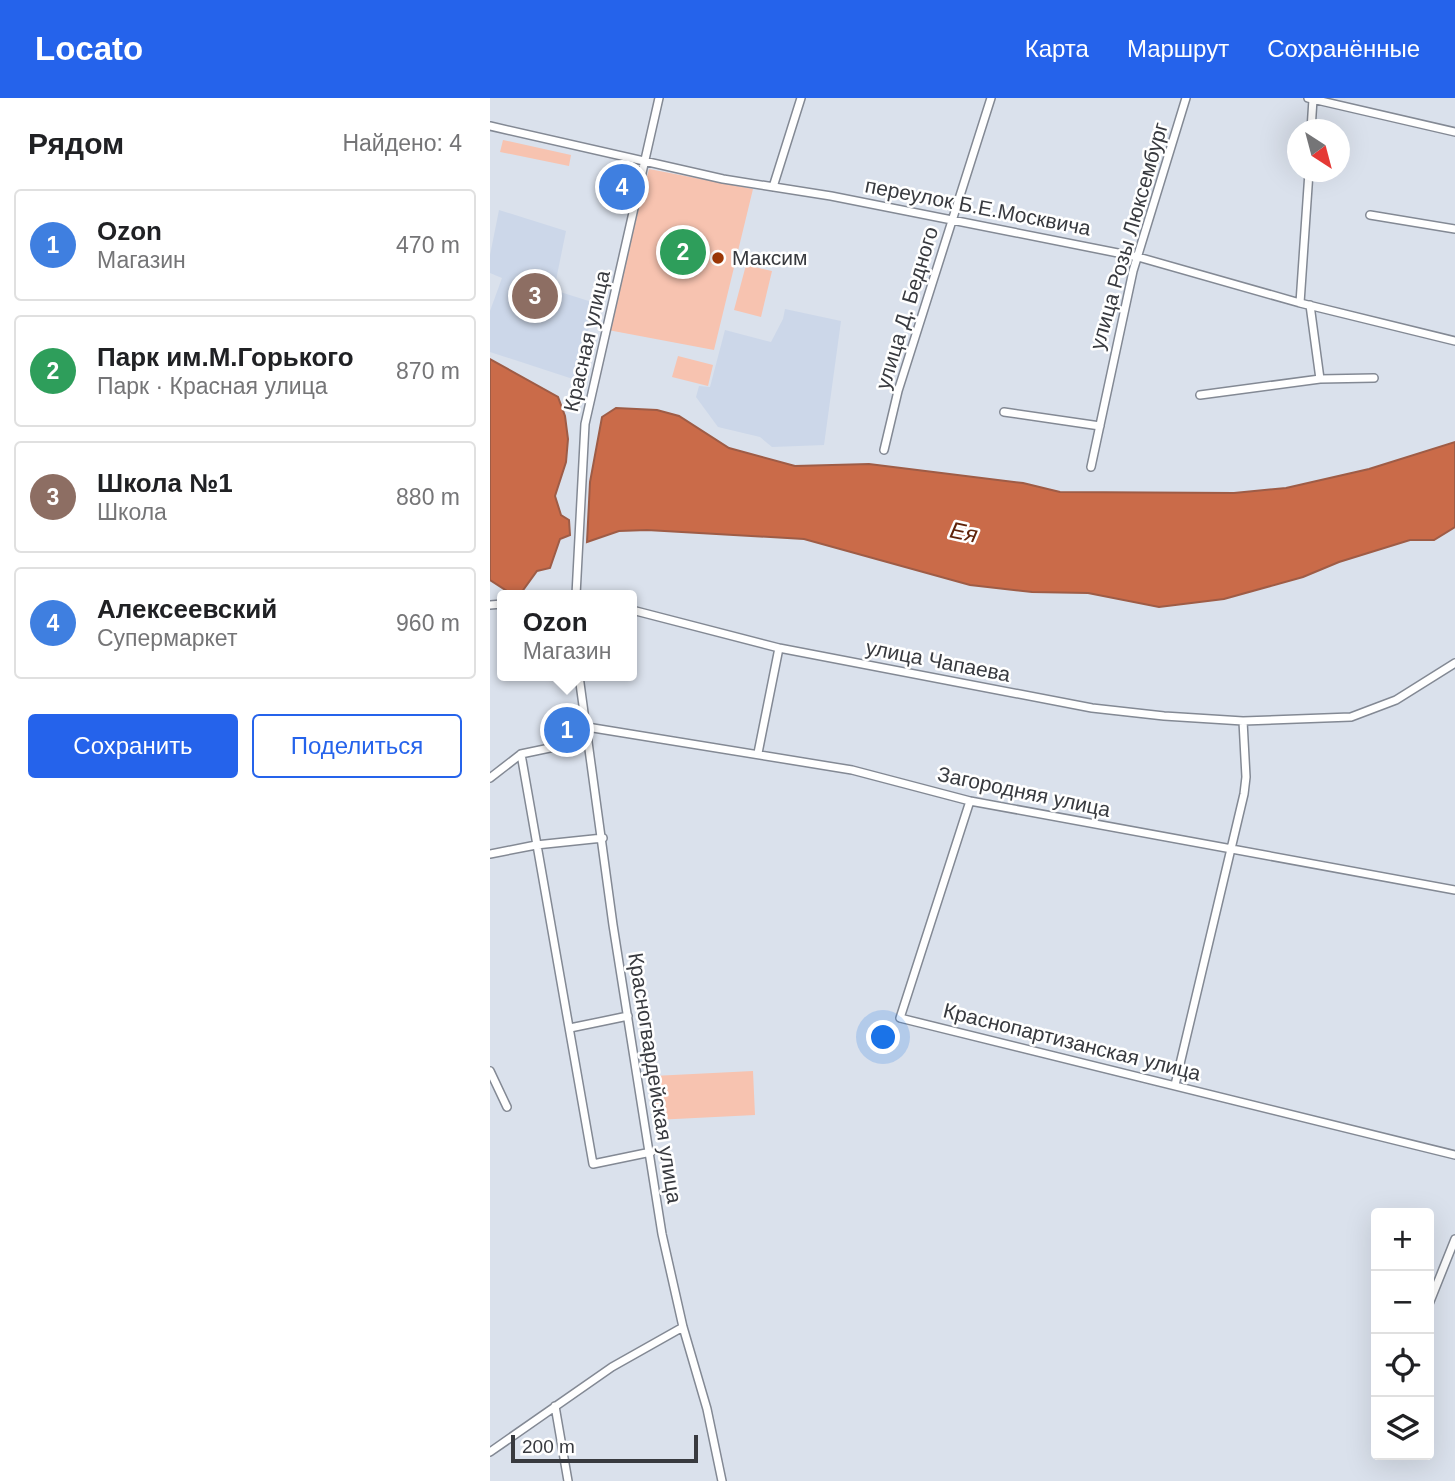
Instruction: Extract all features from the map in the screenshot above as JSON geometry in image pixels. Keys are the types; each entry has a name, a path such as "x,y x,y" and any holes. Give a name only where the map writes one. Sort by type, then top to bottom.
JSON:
{"street":[{"name":"Красная улица","path":"576,590 585,424 659,98"},
{"path":"773,187 801,98"},
{"name":"улица Д. Бедного","path":"884,450 898,391 991,98"},
{"name":"улица Розы Люксембург","path":"1091,467 1110,384 1111,363 1138,257 1186,98"},
{"path":"1311,119 1311,99 1455,132"},
{"name":"переулок Б.Е.Москвича","path":"490,126 723,179 953,219 1138,257 1300,303 1455,341"},
{"path":"1300,303 1308,182"},
{"path":"1370,215 1455,229"},
{"path":"1311,305 1320,379"},
{"path":"1200,396 1320,379 1353,376 1374,378"},
{"path":"1004,412 1100,426"},
{"name":"улица Чапаева","path":"637,611 779,648 1092,708 1243,720 1351,717 1396,700 1455,663"},
{"path":"758,753 779,648"},
{"name":"Красногвардейская улица","path":"580,681 662,1234 683,1327 707,1409 722,1481"},
{"path":"1175,1085 1247,777 1243,720"},
{"name":"Загородняя улица","path":"587,727 852,770 970,801 1230,851 1455,890"},
{"path":"490,778 521,754 588,740"},
{"path":"521,754 536,845 551,908 593,1164 651,1152"},
{"name":"Краснопартизанская улица","path":"970,801 900,1018 1455,1155"},
{"path":"490,854 536,845 603,838"},
{"path":"570,1028 628,1016"},
{"path":"490,1071 507,1107"},
{"path":"1434,1292 1455,1239"},
{"path":"490,1452 612,1367 683,1327"},
{"path":"555,1406 568,1481"}],"shaded area":[{"path":"503,140 571,155 569,166 500,152"},
{"path":"649,169 753,189 714,350 608,330"},
{"path":"499,210 566,231 554,290 595,303 576,380 490,352 490,311 502,278 490,273 490,255"},
{"path":"746,265 772,271 761,317 734,310"},
{"path":"785,309 841,321 824,445 772,447 760,437 718,427 696,397 699,386 710,387 725,330 771,342"},
{"path":"678,356 713,365 708,386 672,377"},
{"path":"753,1071 755,1115 655,1120 653,1076"}],"water":[{"path":"490,359 558,397 565,416 568,439 566,462 555,496 561,515 569,520 570,535 560,539 550,568 537,571 523,590 505,590 490,580"},
{"name":"Ея","path":"616,408 657,410 679,416 729,448 795,466 869,464 1023,483 1060,492 1234,493 1286,488 1369,469 1455,442 1455,527 1434,540 1410,540 1339,562 1303,577 1224,599 1159,607 1088,593 1032,592 970,585 804,539 647,530 619,531 587,542 590,482 602,417"}],"place":[{"name":"Алексеевский","path":"622,187"},
{"name":"Парк им.М.Горького","path":"683,252"},
{"name":"Максим","path":"718,258"},
{"name":"Школа №1","path":"535,296"},
{"name":"Ozon","path":"567,730"}]}
